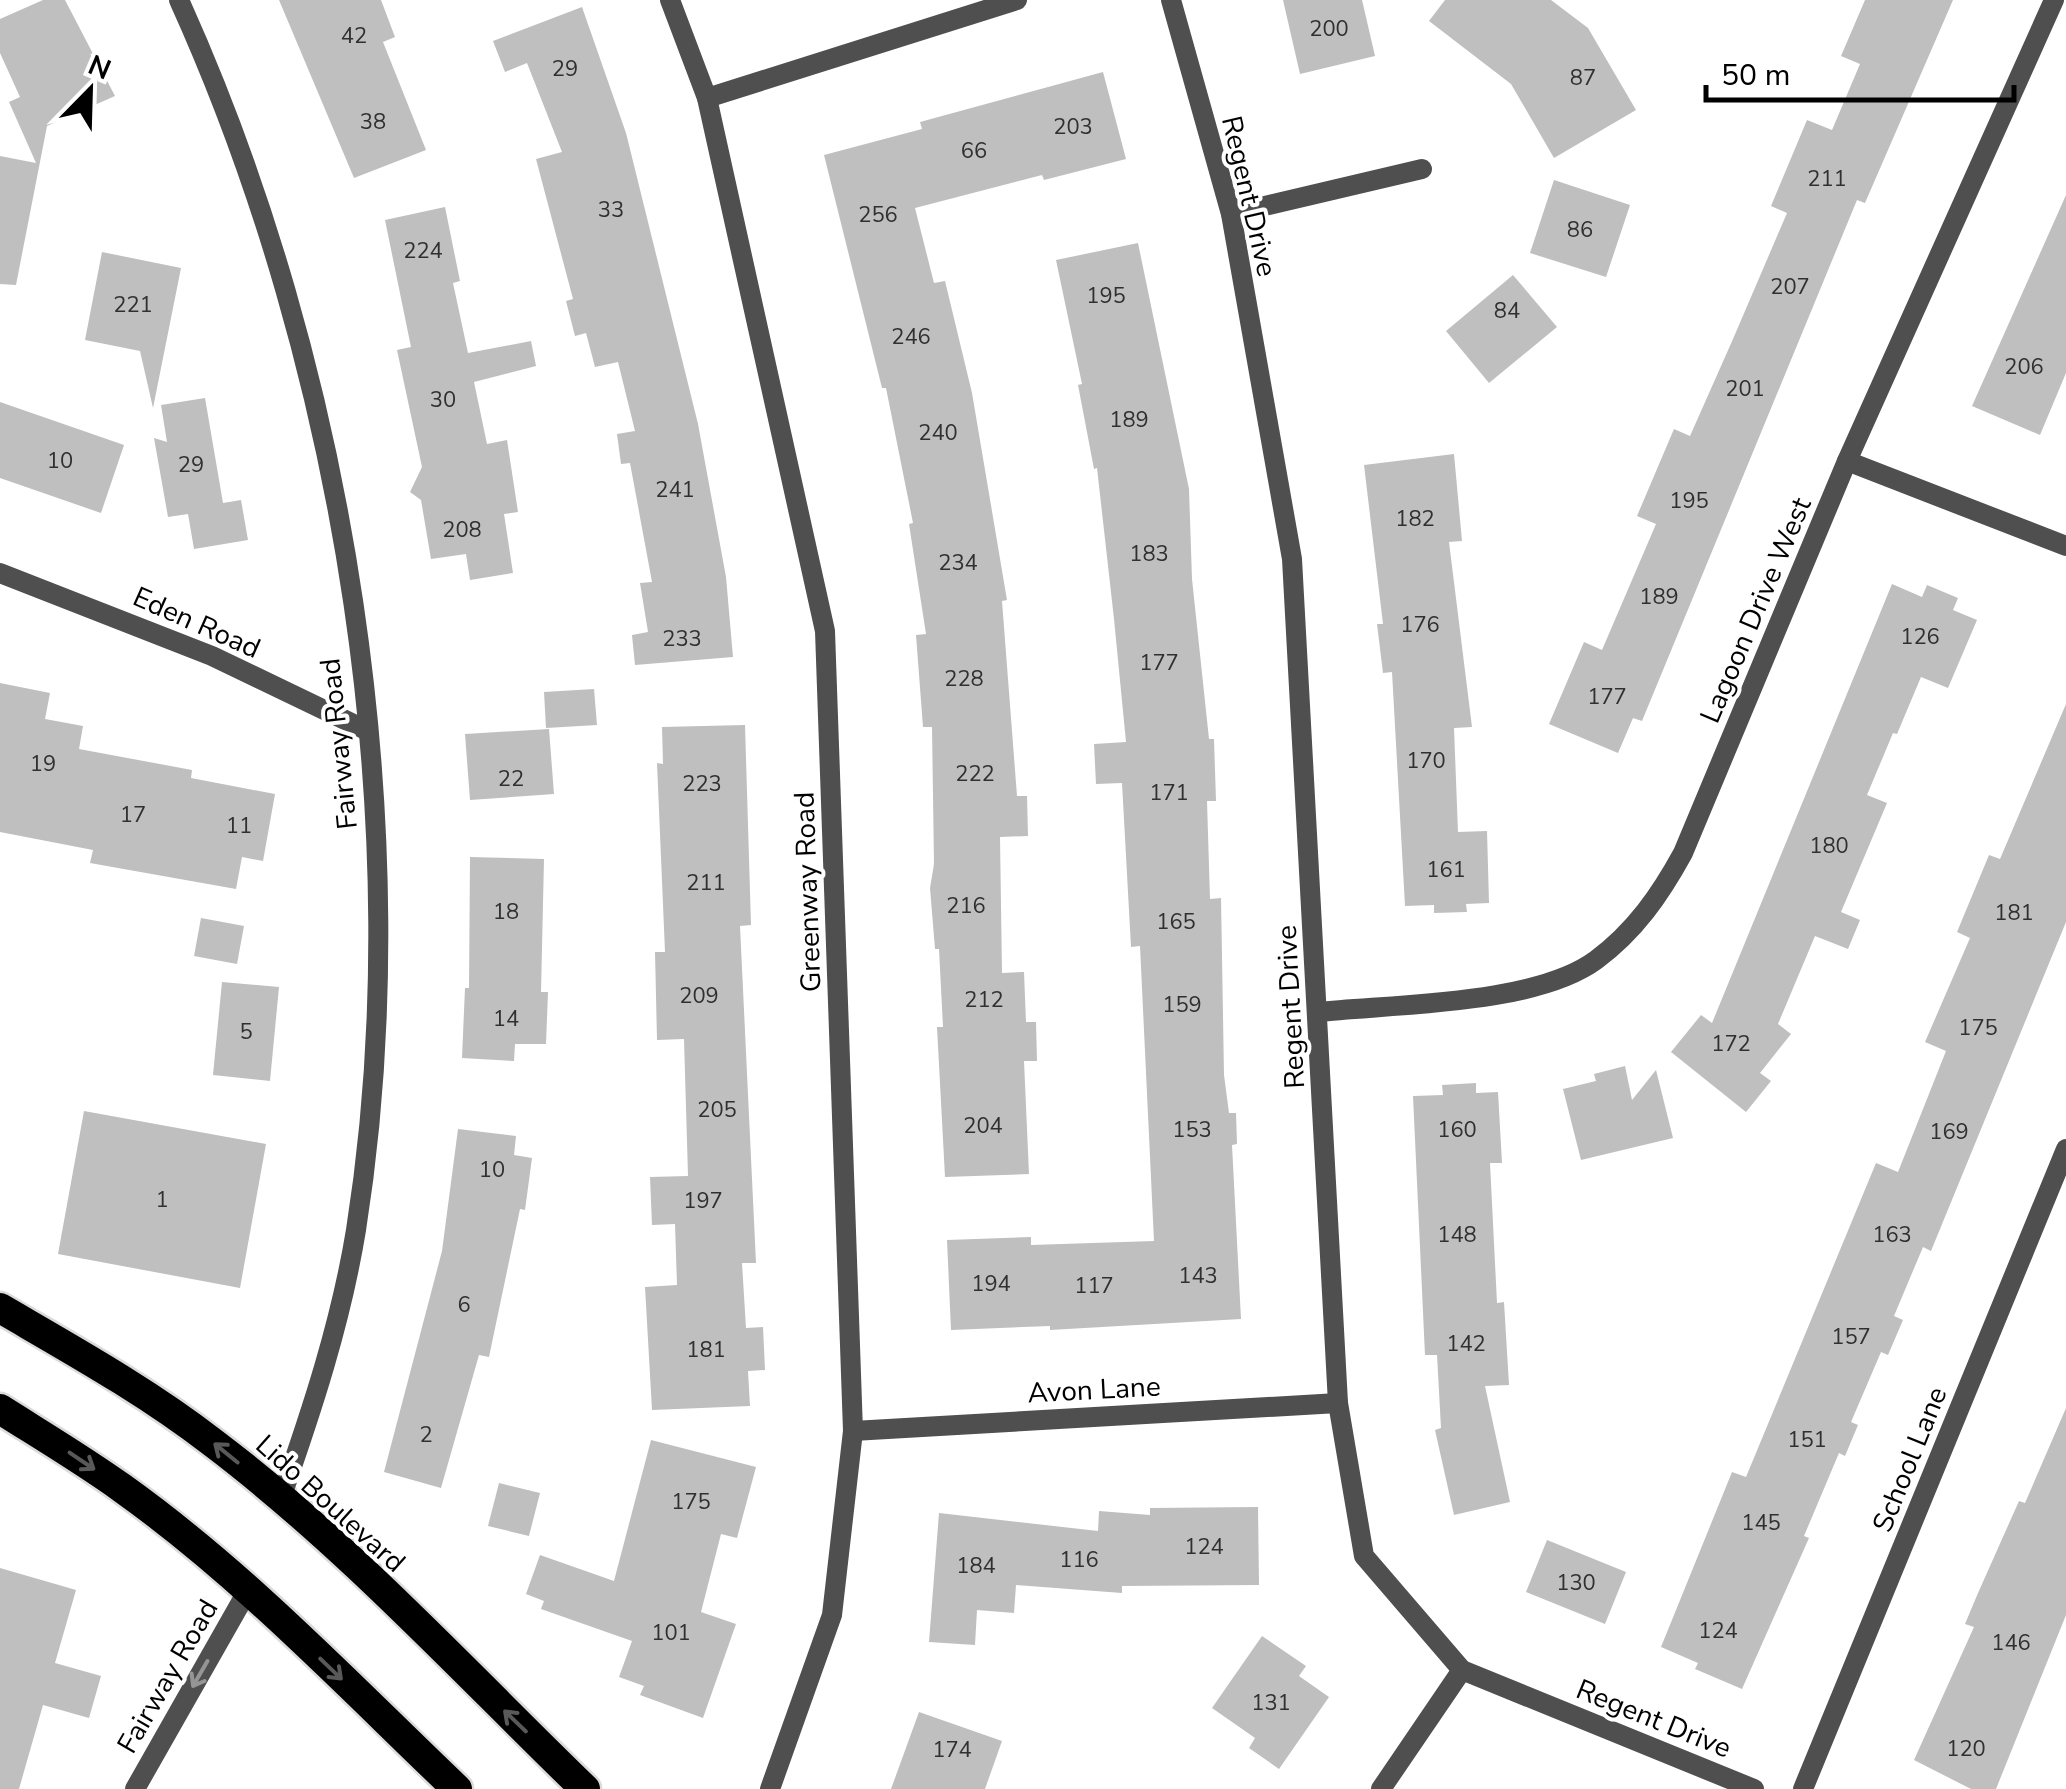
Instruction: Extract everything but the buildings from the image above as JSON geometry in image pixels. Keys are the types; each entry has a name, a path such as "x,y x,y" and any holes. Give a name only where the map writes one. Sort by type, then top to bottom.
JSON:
{"highway":[{"name":"Lido Boulevard","path":"0,1308 196,1430 281,1498 585,1789"},
{"path":"0,1409 123,1488 248,1590 457,1789"}],"street":[{"name":"Fairway Road","path":"179,0 242,152 317,400 368,731 380,946 367,1156 344,1290 312,1411 281,1498"},
{"name":"Greenway Road","path":"670,0 707,98 825,631 853,1431 832,1614 770,1789"},
{"path":"707,98 1017,0"},
{"name":"Regent Drive","path":"1170,0 1231,214 1292,559 1338,1403 1364,1556 1462,1670 1754,1789"},
{"name":"Lagoon Drive West","path":"1318,1012 1532,990 1593,963 1628,933 1658,898 1683,853 1847,461 2054,0"},
{"path":"1231,214 1422,170"},
{"path":"1847,461 2066,546"},
{"name":"Eden Road","path":"0,573 212,656 368,731"},
{"name":"School Lane","path":"1803,1789 2066,1149"},
{"name":"Avon Lane","path":"853,1431 1338,1403"},
{"name":"Fairway Road","path":"135,1789 248,1590"},
{"path":"1381,1789 1462,1670"}]}
